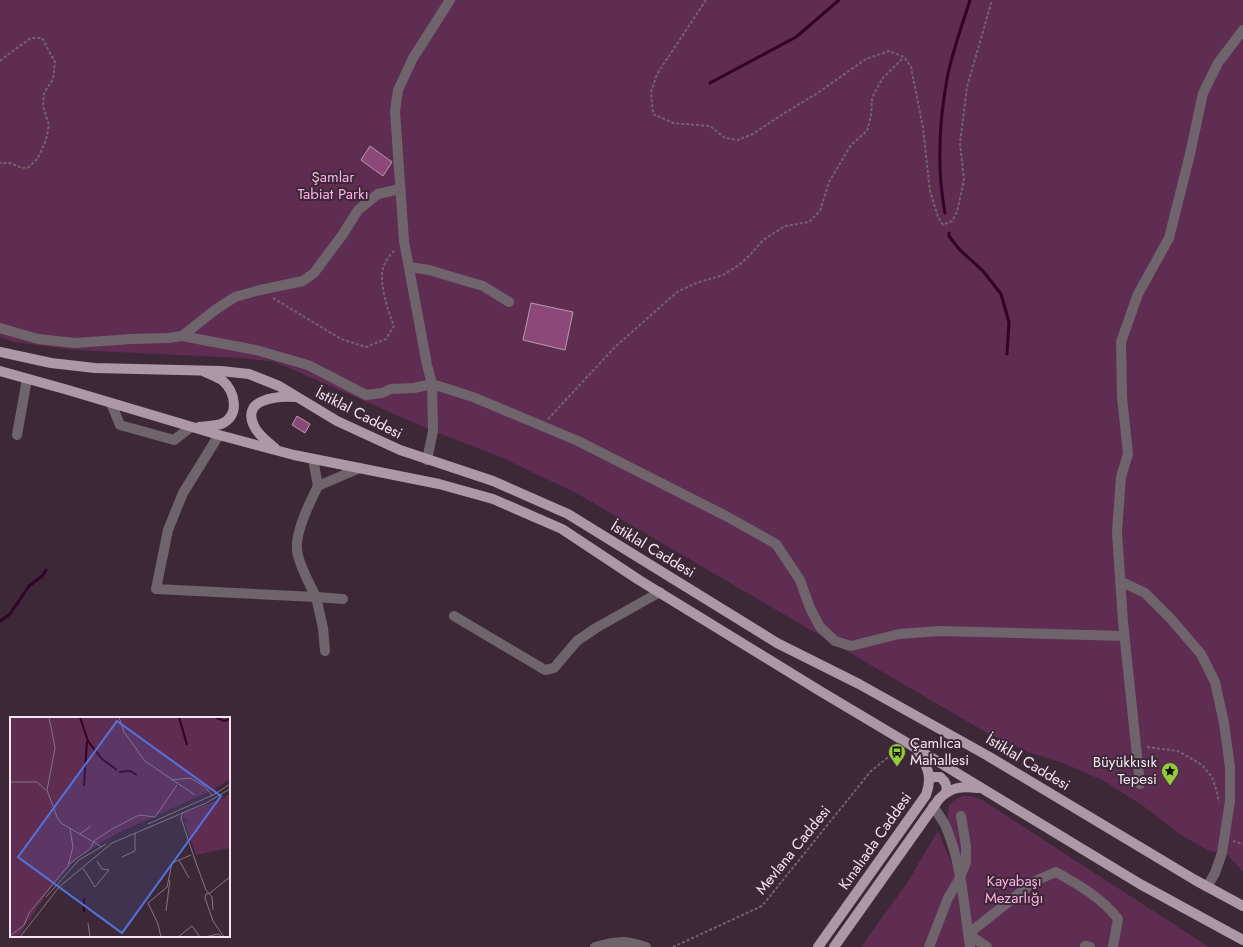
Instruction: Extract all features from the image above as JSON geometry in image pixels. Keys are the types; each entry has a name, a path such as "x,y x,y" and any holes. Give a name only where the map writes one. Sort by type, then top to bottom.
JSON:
{"main road":[{"name":"İstiklal Caddesi","path":"0,352 51,363 95,368 221,371 249,374 279,386 337,421 400,450 493,481 568,514 777,643 858,684 988,756 1208,887 1243,906"},
{"name":"İstiklal Caddesi","path":"0,371 279,451 439,484 493,499 562,529 660,592 982,789 1140,884 1243,940"},
{"path":"191,427 222,424 231,417 234,408 233,395 222,381 205,371"},
{"path":"279,451 264,439 254,425 252,413 256,404 267,399 281,396 296,397"},
{"path":"914,747 926,764 929,780 933,777 940,777 946,783 946,792 957,788 968,787 982,789"},
{"name":"Kınalıada Caddesi","path":"818,947 926,795 929,787 929,780"},
{"name":"Kınalıada Caddesi","path":"834,947 933,806 946,792"}],"street":[{"path":"427,460 434,431 432,384 427,365 404,241 395,111 398,90 412,58 450,0"},
{"path":"1140,784 1124,636 1117,532 1121,477 1128,454 1122,397 1121,342 1138,294 1169,238 1190,154 1203,93 1218,63 1243,30"},
{"path":"182,336 215,310 235,298 260,290 303,281 314,272 343,234 358,210 378,194 400,189"},
{"path":"409,267 429,270 484,286 508,302"},
{"path":"0,328 38,339 75,343 182,336 256,350 308,365 366,395 432,384 473,397 578,440 726,516 776,544 800,580 810,608 820,627 835,641 851,646 899,634 940,631 1124,636"},
{"path":"16,434 28,379"},
{"path":"110,403 120,425 174,440 191,427"},
{"path":"219,435 183,493 168,530 156,589 344,598"},
{"path":"313,459 318,486 309,504 298,538 297,551 316,597 323,628 326,651"},
{"path":"318,486 360,468"},
{"path":"1120,581 1145,593 1171,618 1201,654 1215,682 1224,723 1230,767 1230,800 1222,853 1208,887"},
{"path":"454,616 545,670 554,668 577,642 596,628 660,592"},
{"path":"933,806 945,826 960,878 970,947"},
{"path":"928,947 948,898 960,878 966,862 966,846 961,816"},
{"path":"968,934 1035,881 1056,872 1091,892 1118,919 1113,947"},
{"path":"968,934 987,947"},
{"path":"595,947 615,942 631,942 646,947"}],"path":[{"path":"706,0 660,69 651,92 653,114 673,123 710,126 725,138 738,140 753,134 816,94 866,59 889,51 904,57 911,67 923,128 930,191 938,217 943,225 952,221 957,212 964,180 960,143 967,87 992,0"},
{"path":"0,61 31,38 42,38 55,62 53,79 44,93 43,106 49,125 46,140 38,158 29,167 22,168 10,163 0,164"},
{"path":"542,426 615,347 677,292 696,283 723,275 739,265 763,240 785,226 809,222 820,211 829,182 851,145 867,130 871,116 872,98 882,79 904,57"},
{"path":"260,290 341,339 366,347 386,339 394,326 387,308 383,282 383,269 388,258 404,241"},
{"path":"1136,745 1178,751 1202,765 1212,777 1220,807"},
{"name":"Mevlana Caddesi","path":"674,947 762,906 871,771 896,751 914,747"}],"green space":[{"name":"Şamlar Tabiat Parkı","path":"0,0 1243,0 1243,872 1227,854 1209,851 1181,835 1142,805 1102,780 1063,763 1028,752 987,733 578,494 503,458 433,431 275,362 241,358 74,350 14,342 0,337"},
{"name":"Kayabaşı Mezarlığı","path":"963,796 971,796 982,800 1209,947 861,947 907,883 938,831 956,874 948,827 948,809 953,801"}],"building":[{"path":"370,146 392,162 383,176 361,160"},
{"path":"531,303 573,312 565,350 523,340"},
{"path":"297,416 310,424 305,433 292,425"}],"waterway":[{"path":"710,83 796,37 839,0"},
{"path":"945,213 942,197 940,163 942,112 949,69 970,0"},
{"path":"949,233 949,236 959,249 983,271 1001,294 1009,322 1007,354"},
{"path":"0,621 10,614 29,586 42,576 46,570"}],"place":[{"name":"Çamlıca Mahallesi","path":"897,767"},
{"name":"Büyükkısık Tepesi","path":"1170,786"}]}
